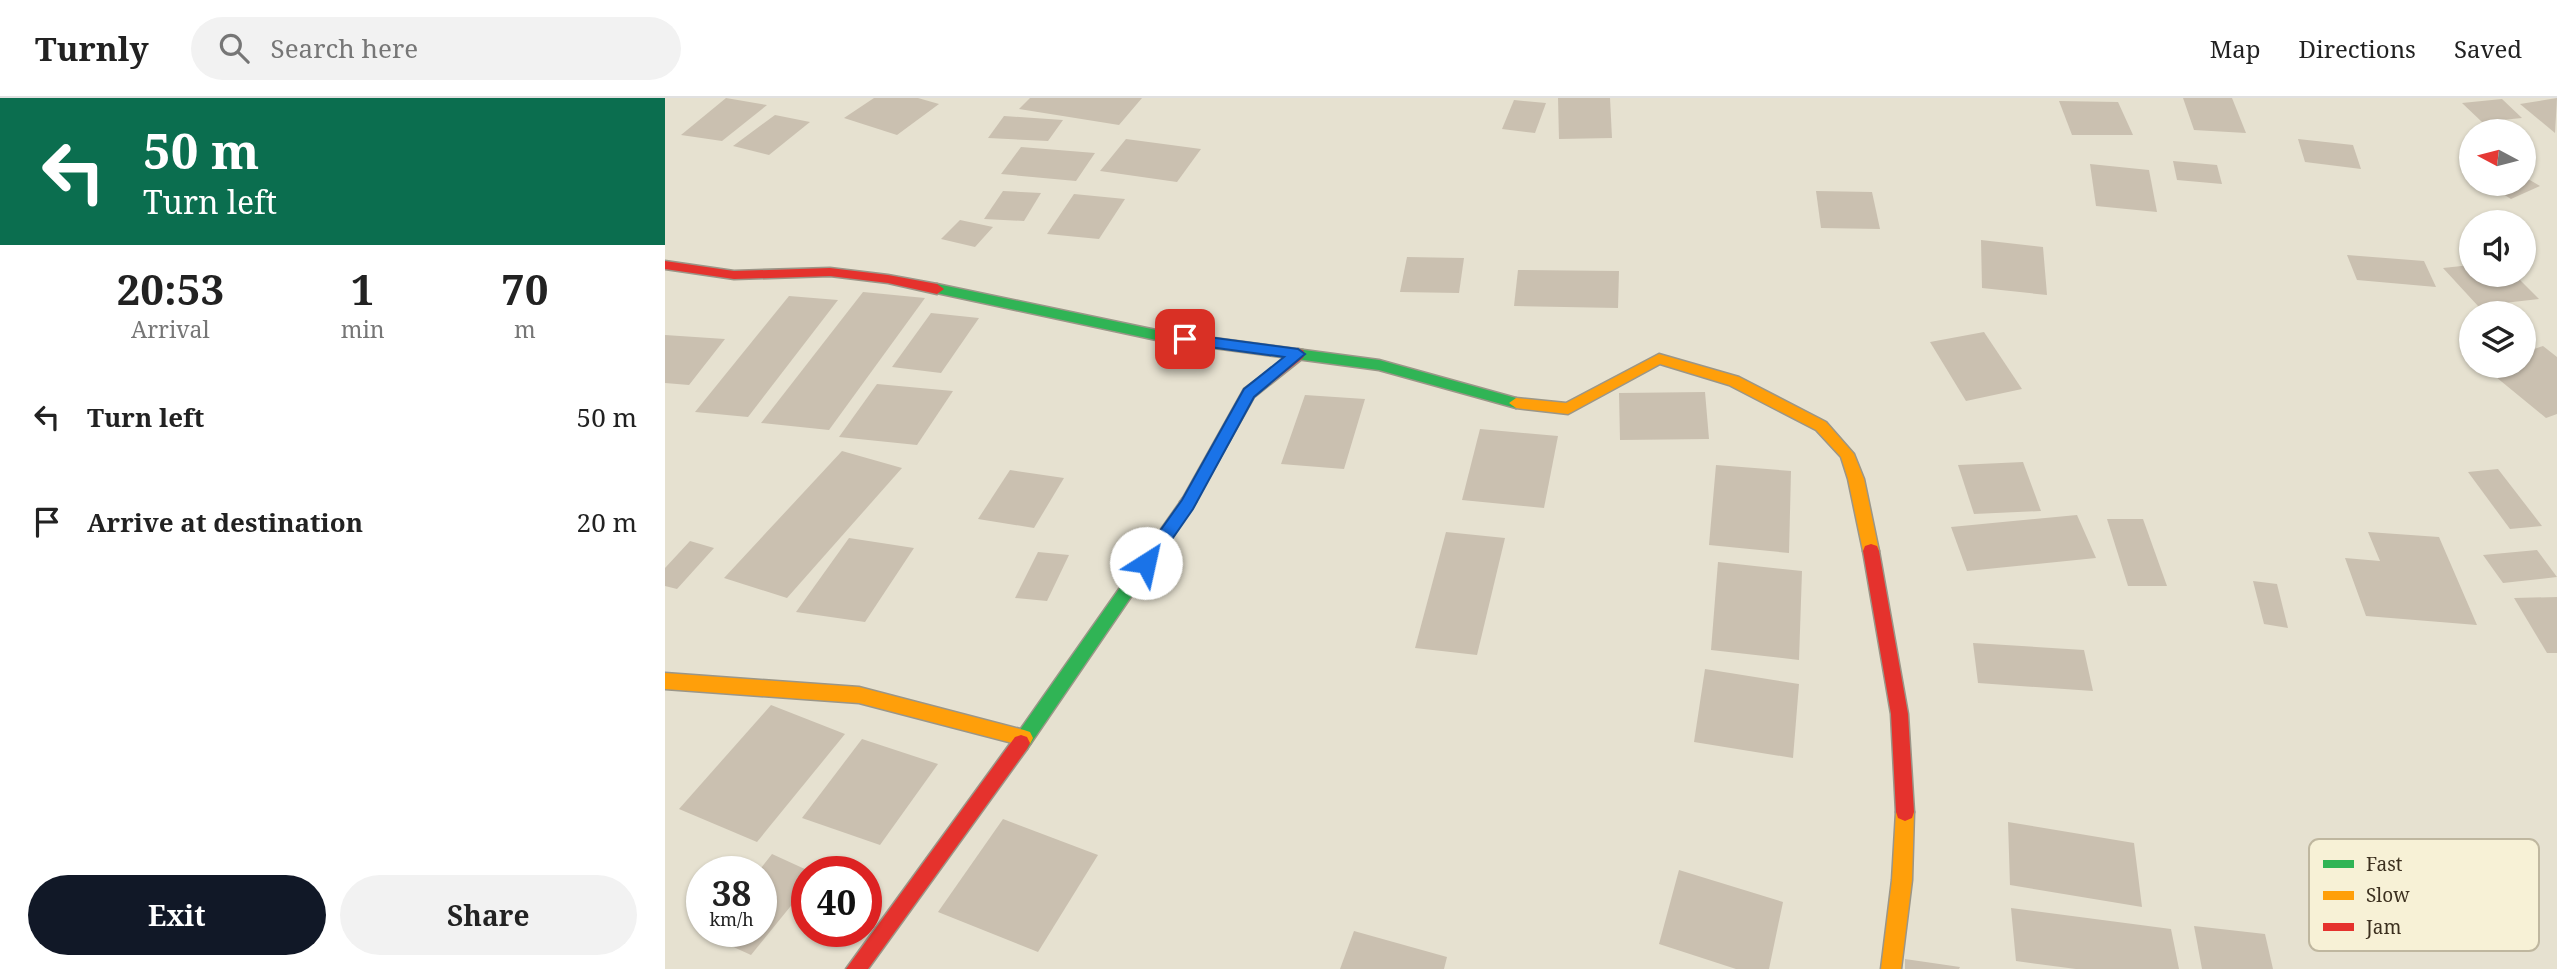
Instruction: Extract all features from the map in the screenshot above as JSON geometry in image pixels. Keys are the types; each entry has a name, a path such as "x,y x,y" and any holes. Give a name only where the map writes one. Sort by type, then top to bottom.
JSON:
{"street":[{"path":"665,265 734,275 831,272 888,279 1161,336 1379,365 1526,406 1568,409 1659,359 1734,381 1821,426 1836,439 1847,454 1856,479 1902,730 1906,810 1902,898 1891,969"},
{"path":"856,969 1024,738 1187,505 1249,393 1298,354"},
{"path":"665,681 859,695 1024,738"}],"building":[{"path":"726,98 767,105 722,141 681,135"},
{"path":"874,98 918,98 939,104 897,135 844,118"},
{"path":"1030,98 1142,98 1119,125 1019,109"},
{"path":"1558,98 1610,98 1612,138 1559,139"},
{"path":"2183,98 2232,98 2246,133 2194,130"},
{"path":"2557,98 2555,133 2520,104"},
{"path":"2502,99 2522,118 2479,119 2462,103"},
{"path":"1514,100 1546,103 1535,133 1502,129"},
{"path":"2059,101 2118,102 2133,135 2072,135"},
{"path":"775,115 810,122 769,155 733,146"},
{"path":"1004,116 1063,120 1048,141 988,138"},
{"path":"1126,139 1201,149 1177,182 1100,171"},
{"path":"2298,139 2353,145 2361,169 2305,162"},
{"path":"1021,147 1095,153 1076,181 1001,174"},
{"path":"2173,161 2217,165 2222,184 2177,180"},
{"path":"2090,164 2149,170 2157,212 2096,206"},
{"path":"1003,191 1041,193 1024,221 984,219"},
{"path":"1816,191 1872,192 1880,229 1821,228"},
{"path":"1074,194 1125,199 1099,239 1047,234"},
{"path":"960,220 993,227 975,247 941,239"},
{"path":"1981,240 2043,247 2047,295 1982,288"},
{"path":"2347,255 2424,261 2436,287 2357,280"},
{"path":"1407,257 1464,258 1459,293 1400,292"},
{"path":"2459,266 2459,285 2443,268"},
{"path":"1518,270 1619,271 1618,308 1514,306"},
{"path":"2460,287 2527,287 2539,299 2522,301 2473,301"},
{"path":"863,292 925,298 829,430 761,423"},
{"path":"789,296 838,300 748,417 695,412"},
{"path":"931,313 979,318 941,373 892,367"},
{"path":"1984,332 2022,389 1966,401 1930,342"},
{"path":"665,335 725,339 689,385 665,383"},
{"path":"2543,346 2557,357 2557,414 2546,418 2497,378 2536,378 2536,348"},
{"path":"877,384 953,391 917,445 839,437"},
{"path":"1705,392 1709,439 1620,440 1619,393"},
{"path":"1305,395 1365,399 1344,469 1281,464"},
{"path":"1480,429 1558,436 1544,508 1462,500"},
{"path":"842,451 902,468 787,598 724,578"},
{"path":"2023,462 2041,511 1974,514 1958,465"},
{"path":"1716,465 1791,471 1789,553 1709,545"},
{"path":"2498,469 2542,526 2510,529 2468,472"},
{"path":"1010,470 1064,478 1034,528 978,519"},
{"path":"2077,515 2096,558 1967,571 1951,527"},
{"path":"2107,519 2143,519 2167,586 2128,586"},
{"path":"1446,532 1505,538 1477,655 1415,648"},
{"path":"2368,532 2439,537 2477,625 2366,616 2345,558 2380,561"},
{"path":"849,538 914,548 865,622 796,612"},
{"path":"690,541 714,548 677,589 665,586 665,568"},
{"path":"2537,550 2557,577 2503,583 2483,555"},
{"path":"1038,552 1069,555 1047,601 1015,598"},
{"path":"1718,562 1802,571 1799,660 1711,650"},
{"path":"2253,581 2277,584 2288,628 2264,624"},
{"path":"2557,597 2557,653 2547,653 2514,598"},
{"path":"1973,643 2084,650 2093,691 1978,683"},
{"path":"1705,669 1799,684 1793,758 1694,742"},
{"path":"771,705 845,734 757,842 679,809"},
{"path":"862,739 938,764 880,845 802,818"},
{"path":"1003,819 1098,855 1038,952 938,912"},
{"path":"2008,822 2134,843 2142,907 2010,885"},
{"path":"777,856 791,863 791,906 777,923"},
{"path":"1679,870 1783,902 1769,969 1736,969 1659,944"},
{"path":"2011,908 2171,929 2179,969 2076,969 2016,961"},
{"path":"2194,926 2265,934 2273,969 2202,969"},
{"path":"1354,931 1447,957 1444,969 1340,969"},
{"path":"733,947 757,947 751,955"},
{"path":"1905,959 1960,967 1905,969"}],"traffic: fast":[{"path":"937,289 1161,336 1379,365 1516,403"},
{"path":"1021,743 1188,502"}],"traffic: slow":[{"path":"1516,403 1568,409 1659,359 1734,381 1821,426 1847,454 1856,479 1871,551"},
{"path":"665,681 859,695 1024,738"},
{"path":"1891,969 1902,880 1905,812"}],"traffic: jam":[{"path":"665,265 734,275 830,272 888,279 937,289"},
{"path":"1188,502 1249,393 1298,354"},
{"path":"1871,551 1890,649 1899,714 1905,812"},
{"path":"856,969 1021,743"}],"route":[{"path":"1146,563 1187,505 1249,393 1298,354 1185,339"}]}
